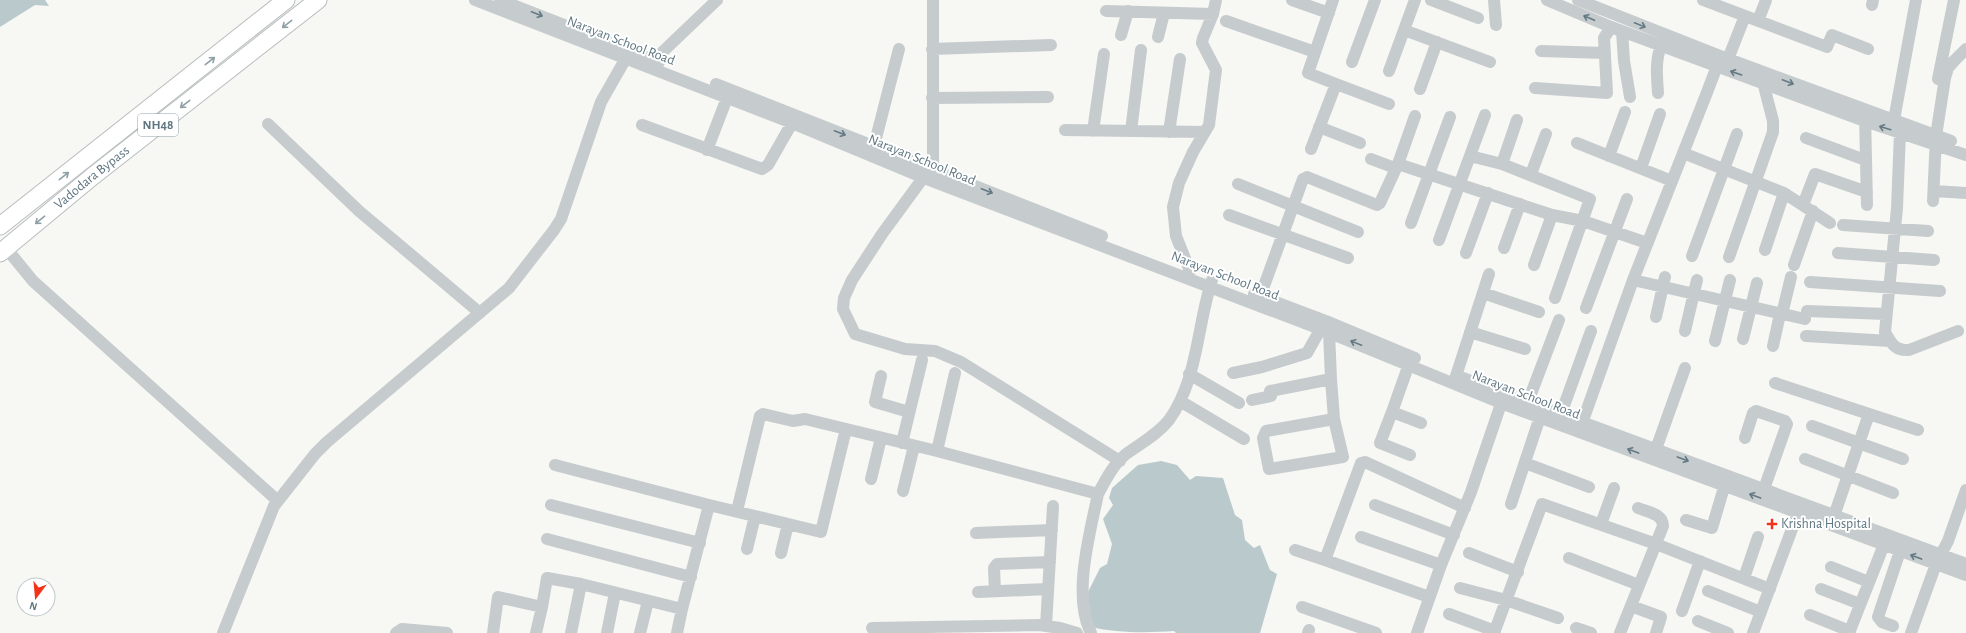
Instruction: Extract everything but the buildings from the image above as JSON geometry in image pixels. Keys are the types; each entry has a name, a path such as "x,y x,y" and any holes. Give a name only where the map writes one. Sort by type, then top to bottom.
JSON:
{"highway":[{"name":"Vadodara Bypass","path":"0,226 286,0"},
{"name":"Vadodara Bypass","path":"3,251 94,176 318,0"}],"street":[{"name":"Narayan School Road","path":"474,0 928,176 1211,282 1325,327 1409,364 1503,398 1540,417 1581,427 1725,484 1800,508 1886,540 1900,551 1938,558 1966,575"},
{"path":"500,0 874,146 928,176 1190,271 1211,282 1260,297 1325,327 1456,376 1503,398 1528,402 1561,414 1581,427 1656,449 1764,489 1800,508 1834,516 1886,540 1938,558 1966,564"},
{"path":"654,60 717,0"},
{"path":"933,0 932,98 928,176 882,234 852,280 844,298 843,309 855,334 904,349 935,351 961,362 1120,461"},
{"path":"1190,271 1176,236 1173,207 1179,183 1193,152 1209,125 1216,74 1202,43 1214,14 1216,0"},
{"path":"1292,0 1329,13"},
{"path":"1333,0 1308,73 1389,104"},
{"path":"1352,62 1375,0"},
{"path":"1389,71 1415,0"},
{"path":"1431,0 1478,18"},
{"path":"1494,0 1496,25"},
{"path":"1546,0 1571,5 1617,29 1763,82 1865,116 1894,120 1966,155"},
{"path":"1578,0 1728,59 1900,132 1966,146"},
{"path":"1703,0 1724,4 1745,16 1826,47 1832,35 1868,49"},
{"path":"1758,21 1766,0"},
{"path":"1894,120 1916,0"},
{"path":"1936,90 1954,0"},
{"path":"1106,11 1214,14"},
{"path":"1121,35 1128,11"},
{"path":"1158,37 1164,13"},
{"path":"1581,427 1633,280 1717,66 1728,59 1745,16"},
{"path":"1226,21 1315,52"},
{"path":"1535,88 1607,93 1604,53 1605,35 1617,29"},
{"path":"1617,29 1630,97"},
{"path":"1404,30 1490,62"},
{"path":"1420,89 1437,42"},
{"path":"932,49 1051,45"},
{"path":"1658,93 1657,66 1658,53 1661,46"},
{"path":"874,146 899,49"},
{"path":"1131,131 1141,50"},
{"path":"1966,50 1948,68 1936,140 1934,196 1966,193"},
{"path":"1541,51 1604,53"},
{"path":"1093,131 1104,54"},
{"path":"224,633 234,603 278,501 321,448 509,288 558,224 601,102 626,58"},
{"path":"1169,132 1180,59"},
{"path":"1729,257 1773,128 1763,82"},
{"path":"1311,149 1336,84"},
{"path":"932,98 1048,97"},
{"path":"707,150 727,98"},
{"path":"1609,156 1625,112"},
{"path":"1641,168 1660,114"},
{"path":"1439,240 1485,115"},
{"path":"1260,297 1303,179 1307,177 1378,204 1396,166 1415,116"},
{"path":"1865,116 1867,205"},
{"path":"1411,223 1450,117"},
{"path":"1502,164 1518,120"},
{"path":"642,125 707,150 758,168 765,169 792,123"},
{"path":"268,124 359,211 480,313"},
{"path":"1319,128 1360,143"},
{"path":"1065,130 1205,132"},
{"path":"1887,336 1886,314 1896,228 1900,132"},
{"path":"1531,174 1546,134"},
{"path":"1692,256 1737,134"},
{"path":"1806,138 1865,160"},
{"path":"1577,143 1672,181"},
{"path":"1683,153 1784,193 1830,223"},
{"path":"1470,156 1502,164 1531,174 1590,199 1556,298"},
{"path":"1371,159 1429,174 1552,215 1583,221 1648,243"},
{"path":"1773,346 1808,208 1815,174 1866,192"},
{"path":"1238,184 1358,232"},
{"path":"1466,253 1488,193"},
{"path":"1765,250 1784,193"},
{"path":"1586,308 1627,199"},
{"path":"1504,248 1520,204"},
{"path":"1229,215 1348,258"},
{"path":"1534,265 1552,215"},
{"path":"1843,225 1928,231"},
{"path":"3,251 33,281 278,501"},
{"path":"1838,253 1934,260"},
{"path":"1456,376 1489,274"},
{"path":"1633,280 1664,282 1694,294 1781,314 1886,314"},
{"path":"1685,331 1697,280"},
{"path":"1715,341 1730,280"},
{"path":"1091,633 1084,617 1084,584 1087,552 1098,494 1109,472 1126,455 1146,442 1163,426 1180,401 1189,374 1211,282"},
{"path":"1656,317 1664,282"},
{"path":"1810,282 1940,291"},
{"path":"1742,339 1757,283"},
{"path":"1483,293 1539,312"},
{"path":"1528,402 1559,320"},
{"path":"1233,373 1262,367 1307,353 1325,327"},
{"path":"1325,327 1334,419 1343,457 1269,469 1264,438 1266,432 1334,419"},
{"path":"1561,414 1591,331"},
{"path":"1470,332 1525,349"},
{"path":"1806,336 1887,336 1900,343 1962,332"},
{"path":"902,443 922,360"},
{"path":"1409,364 1380,443 1410,455"},
{"path":"1656,449 1684,368"},
{"path":"937,451 955,373"},
{"path":"1189,374 1239,403"},
{"path":"882,376 875,402 909,412"},
{"path":"1252,400 1271,396 1270,391 1331,379"},
{"path":"1776,383 1918,430"},
{"path":"1417,633 1441,565 1465,508 1503,398"},
{"path":"1180,401 1244,439"},
{"path":"1745,438 1753,413 1756,411 1785,421 1787,424 1764,489"},
{"path":"1392,412 1421,423"},
{"path":"737,511 761,414 793,421 805,419 937,451 1098,494"},
{"path":"1834,516 1869,414"},
{"path":"1511,504 1540,417"},
{"path":"1812,426 1903,459"},
{"path":"555,465 821,532 846,429"},
{"path":"871,479 881,438"},
{"path":"903,491 914,446"},
{"path":"1805,459 1893,493"},
{"path":"1325,560 1361,463 1363,462 1465,508"},
{"path":"1525,463 1588,487"},
{"path":"1686,520 1712,528 1725,484"},
{"path":"1601,524 1614,488"},
{"path":"1911,633 1938,558 1948,541 1966,490"},
{"path":"677,633 710,504"},
{"path":"1449,614 1494,632 1518,572 1542,504 1656,544 1770,588"},
{"path":"551,505 700,543"},
{"path":"1374,505 1454,535"},
{"path":"1040,628 1048,589 1053,506"},
{"path":"1620,633 1663,526 1662,519 1638,508"},
{"path":"1753,633 1800,508"},
{"path":"747,548 755,516"},
{"path":"781,553 788,524"},
{"path":"976,533 1052,530"},
{"path":"1361,537 1441,565"},
{"path":"1744,578 1758,537"},
{"path":"547,539 691,577"},
{"path":"1810,616 1850,632 1886,540"},
{"path":"1295,550 1429,598"},
{"path":"1893,626 1882,622 1878,617 1900,551"},
{"path":"1469,554 1518,572"},
{"path":"1569,558 1639,585"},
{"path":"1682,611 1700,561"},
{"path":"995,591 994,568 997,564 1050,562"},
{"path":"1831,567 1869,582"},
{"path":"536,633 547,578 581,584 682,609"},
{"path":"571,633 581,584"},
{"path":"1460,588 1506,600 1558,618"},
{"path":"978,592 1048,589"},
{"path":"1821,589 1860,604"},
{"path":"1708,591 1761,612"},
{"path":"607,633 615,592"},
{"path":"493,633 498,597 542,607"},
{"path":"640,633 648,601"},
{"path":"1631,606 1660,616 1656,633"},
{"path":"1302,607 1376,633"},
{"path":"1698,621 1728,633"},
{"path":"396,633 402,628 447,633"},
{"path":"872,628 1040,628 1077,633"},
{"path":"1576,628 1591,633"}],"shaded area":[{"path":"0,0 45,0 49,6 35,5 0,27"},
{"path":"1161,461 1177,465 1190,480 1196,476 1223,478 1235,515 1242,520 1245,540 1254,548 1260,545 1270,570 1277,574 1260,633 1176,633 1174,631 1132,632 1091,627 1088,592 1100,568 1107,564 1112,544 1103,519 1113,505 1109,498 1112,488 1138,465"}],"place":[{"name":"Krishna Hospital","path":"1772,524"}]}
